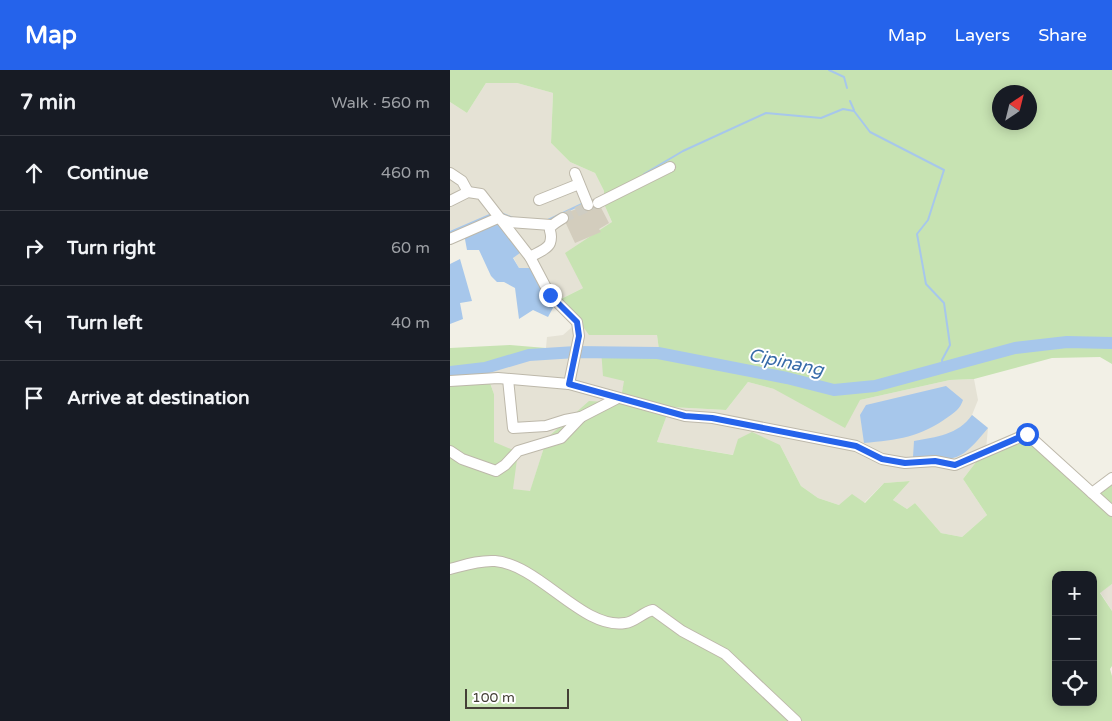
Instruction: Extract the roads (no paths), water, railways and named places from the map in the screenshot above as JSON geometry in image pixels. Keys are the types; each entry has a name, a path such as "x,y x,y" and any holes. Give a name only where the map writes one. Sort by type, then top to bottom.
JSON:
{"street":[{"path":"574,173 591,203 670,168"},
{"path":"450,173 462,181 468,192"},
{"path":"538,200 579,184"},
{"path":"450,201 468,192 481,194 530,258 550,295 577,322 579,336 575,347 569,384"},
{"path":"496,214 509,222 550,225 563,218"},
{"path":"450,239 496,214"},
{"path":"530,258 548,246 550,225"},
{"path":"508,379 513,428 546,426 581,417 616,399"},
{"path":"450,381 508,379 569,384 594,389 616,399 663,409 685,416 712,418 856,446 882,459 905,463 935,461 955,465 1027,434 1112,511"},
{"path":"450,451 462,459 496,470 505,465 518,451 561,438 581,417"},
{"path":"1092,493 1112,478"},
{"path":"450,569 480,561 497,561 514,566 596,619 626,623 647,611 653,610 682,631 725,654 796,721"}],"water":[{"path":"493,219 517,239 524,250 513,258 519,268 533,268 554,306 548,317 533,310 519,319 515,288 504,282 497,282 491,276 479,250 467,250 464,234"},
{"path":"460,259 472,301 460,303 463,319 450,324 450,264"},
{"path":"946,386 963,400 955,412 938,424 908,436 864,443 860,415 866,405"},
{"path":"972,415 988,428 963,454 948,459 913,457 914,441 953,431"}],"waterway":[{"path":"829,70 844,77 847,88"},
{"path":"850,101 854,110"},
{"path":"644,174 683,151 766,113 821,118 843,109 854,111 870,132 944,170 928,220 917,234 926,284 944,303 950,345 942,360 943,369"},
{"path":"548,220 584,203"},
{"path":"501,213 513,218"},
{"path":"450,232 492,214"},
{"name":"Cipinang","path":"450,372 485,368 529,355 576,352 658,353 787,378 834,390 875,386 1015,348 1067,342 1112,343"}],"tunnel":[{"path":"563,218 596,203"}]}
